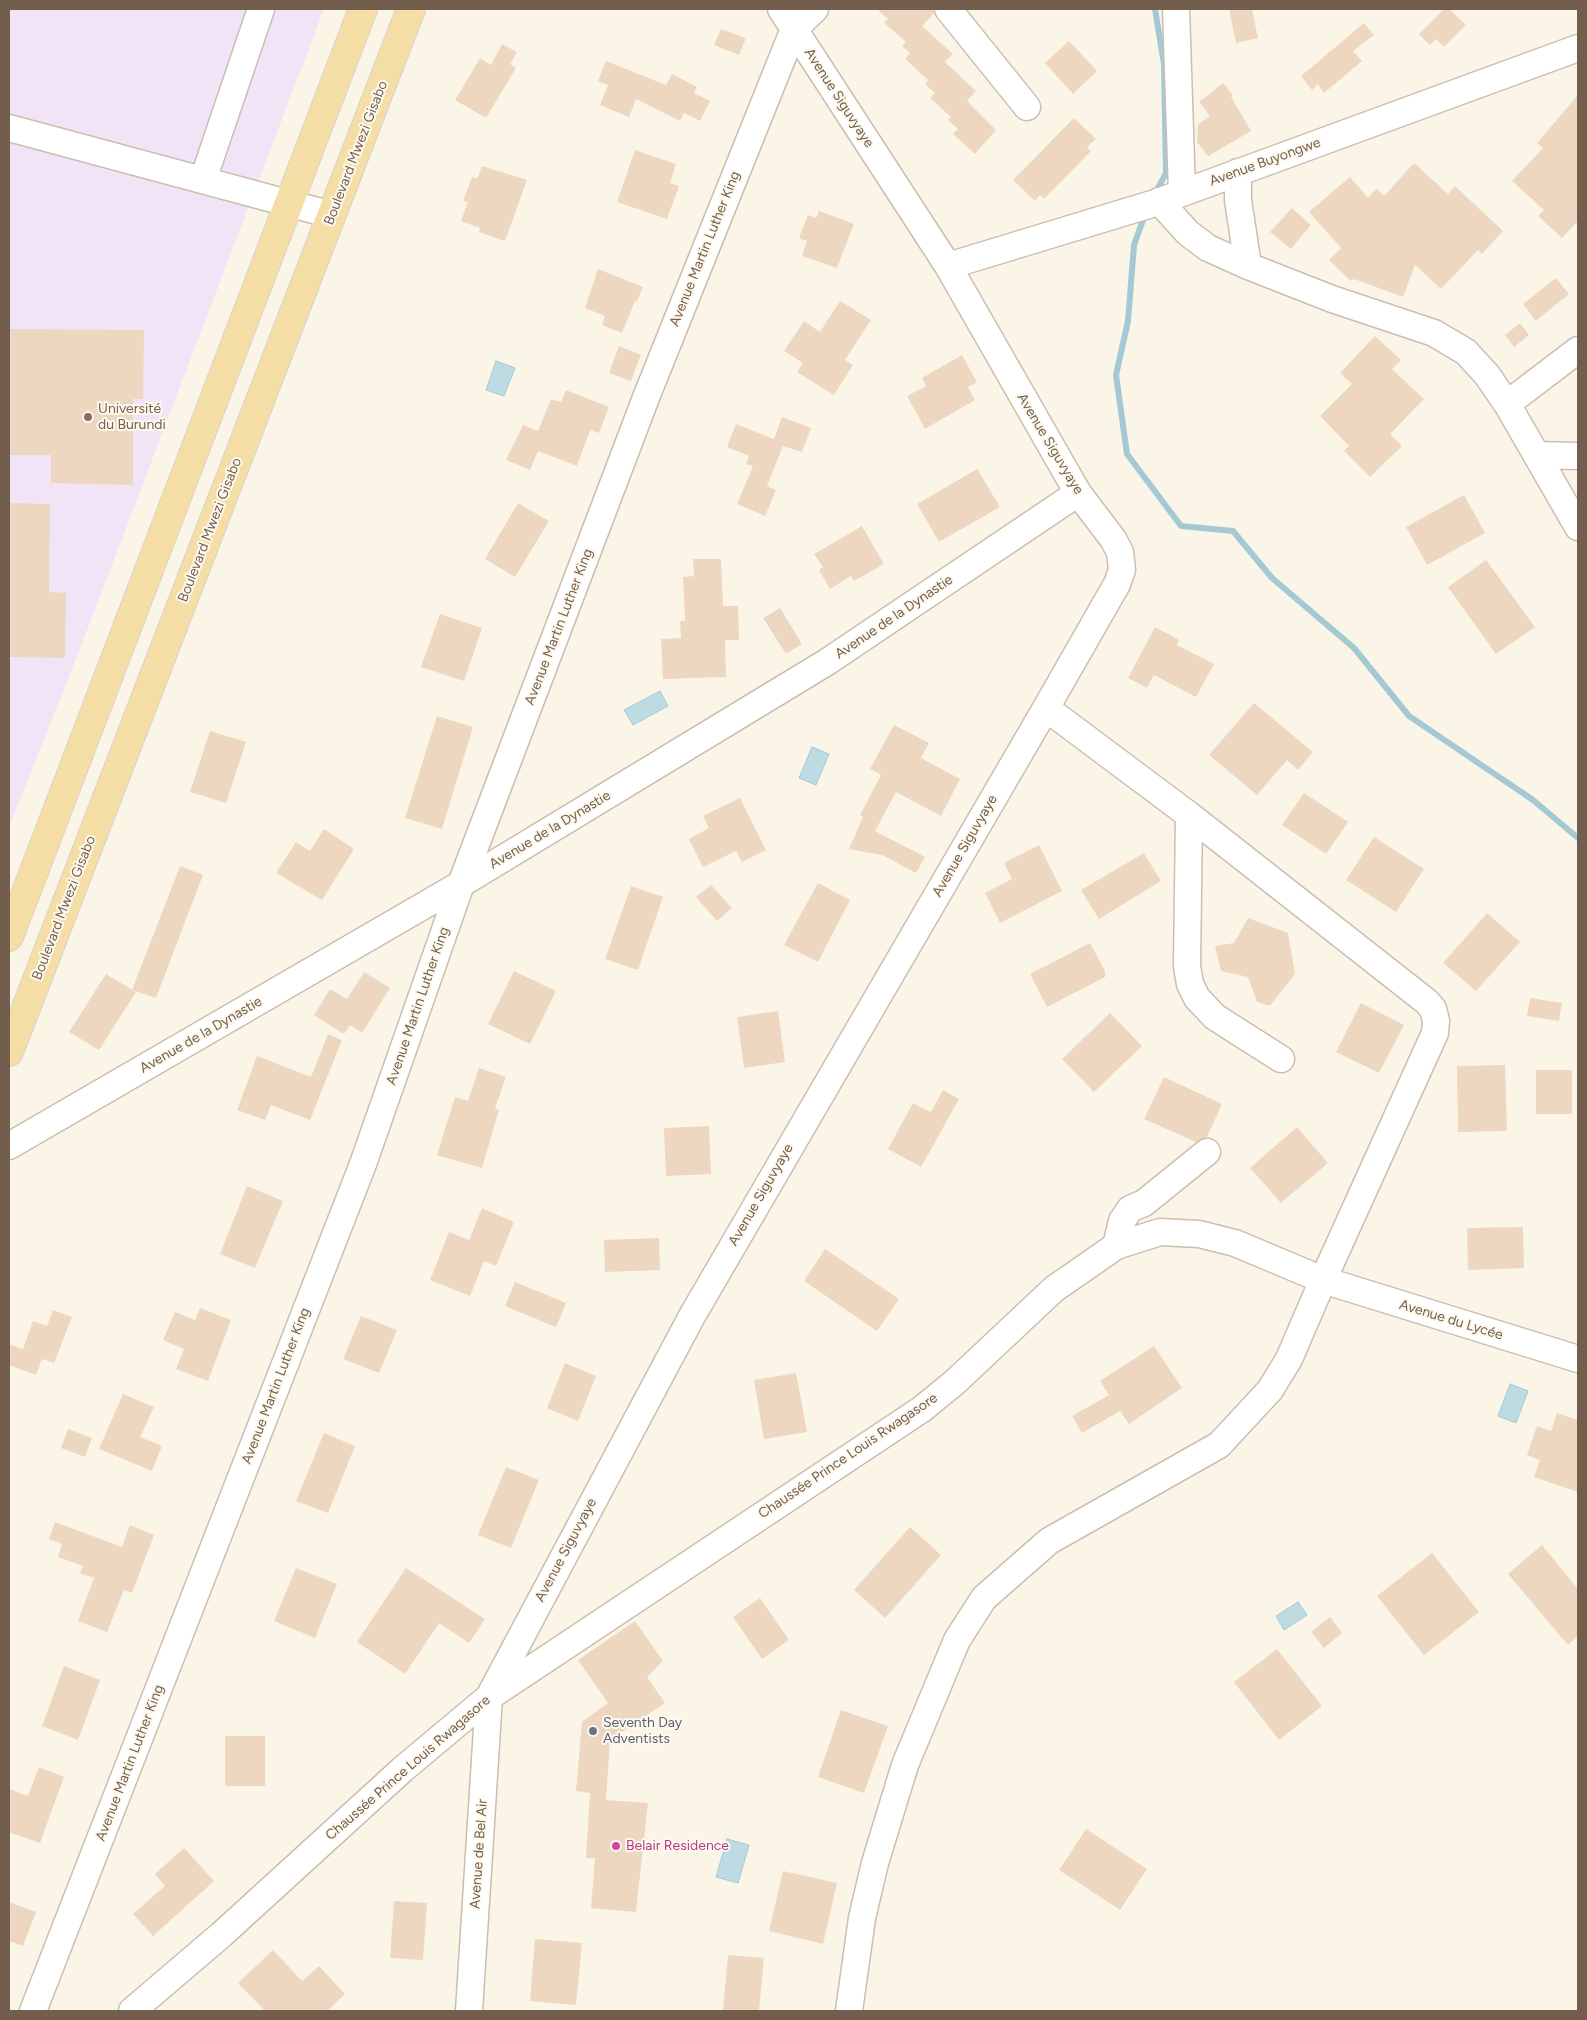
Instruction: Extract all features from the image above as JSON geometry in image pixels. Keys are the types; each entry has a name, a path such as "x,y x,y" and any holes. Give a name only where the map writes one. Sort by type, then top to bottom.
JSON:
{"main road":[{"path":"9,937 363,9"},
{"name":"Boulevard Mwezi Gisabo","path":"9,1052 411,9"},
{"path":"128,625 166,643"}],"street":[{"path":"203,180 261,9"},
{"name":"Avenue Martin Luther King","path":"33,2011 363,1164 461,884 788,19 815,9"},
{"path":"948,9 1027,106"},
{"path":"1176,9 1165,199 1188,233 1208,248 1248,266 1332,299 1434,333 1466,352 1488,375 1507,404 1578,527"},
{"name":"Avenue Siguvyaye","path":"489,1698 692,1316 1046,708 1117,584 1122,570 1120,552 1078,494 948,266 788,19"},
{"name":"Avenue Buyongwe","path":"948,266 1116,216 1578,48"},
{"path":"9,128 332,216"},
{"path":"1238,172 1241,225 1248,266"},
{"path":"1507,404 1578,350"},
{"path":"1537,456 1578,456"},
{"name":"Avenue de la Dynastie","path":"9,1146 461,884 827,662 1078,494"},
{"path":"849,2011 862,1918 875,1863 905,1765 957,1640 984,1598 1050,1541 1219,1445 1270,1390 1289,1359 1435,1033 1436,1021 1433,1009 1427,1002 1189,815 1046,708"},
{"path":"1189,815 1187,966 1190,984 1197,998 1215,1016 1281,1059"},
{"path":"1116,1246 1122,1221 1130,1209 1144,1203 1207,1152"},
{"name":"Chaussée Prince Louis Rwagasore","path":"132,2011 220,1935 403,1769 489,1698 922,1409 955,1382 1054,1289 1116,1246 1160,1232 1198,1234 1235,1243 1323,1280"},
{"name":"Avenue du Lycée","path":"1323,1280 1578,1359"},
{"name":"Avenue de Bel Air","path":"469,2011 489,1698"}],"shaded area":[{"name":"Université du Burundi","path":"9,9 324,9 83,641 9,827"}],"water":[{"path":"496,361 515,368 504,396 486,390"},
{"path":"660,691 668,706 633,725 624,710"},
{"path":"812,747 829,754 816,785 799,778"},
{"path":"1510,1384 1528,1391 1516,1423 1498,1416"},
{"path":"1298,1602 1307,1615 1284,1630 1276,1616"},
{"path":"727,1839 749,1845 738,1883 716,1877"}],"building":[{"path":"877,9 933,9 934,13 922,26 953,54 945,62 976,91 967,101 996,130 975,154 953,134 958,129 948,120 951,117 930,98 935,93 925,84 928,80 905,59 910,53 902,46 906,42 884,23 888,19"},
{"path":"1229,9 1252,9 1258,38 1236,43"},
{"path":"1444,9 1449,9 1466,25 1444,47 1436,39 1430,45 1419,34"},
{"path":"1364,23 1374,35 1353,51 1362,61 1324,93 1318,84 1312,90 1301,76"},
{"path":"721,29 746,38 739,55 714,45"},
{"path":"1069,41 1097,71 1073,94 1045,63"},
{"path":"502,44 517,52 510,64 516,68 486,118 455,100 480,58 491,65"},
{"path":"606,61 666,85 672,74 697,87 694,93 710,101 700,121 684,113 680,121 636,99 629,117 600,105 608,85 598,81"},
{"path":"1223,83 1233,95 1231,97 1251,131 1208,156 1197,142 1198,124 1210,116 1199,102"},
{"path":"1578,95 1578,221 1562,238 1538,216 1544,210 1512,181 1543,148 1537,143"},
{"path":"1074,118 1096,139 1087,147 1091,151 1044,199 1040,195 1035,201 1013,180"},
{"path":"635,150 676,164 670,183 679,186 667,219 617,202"},
{"path":"1414,163 1448,194 1455,186 1503,231 1482,254 1478,250 1441,289 1415,265 1403,297 1354,279 1351,281 1329,260 1341,248 1309,212 1350,177 1368,198 1376,189 1384,196"},
{"path":"482,166 527,180 505,241 479,232 480,228 461,221 468,202 463,201 472,177 477,179"},
{"path":"1292,208 1311,225 1291,249 1270,232"},
{"path":"819,211 854,224 837,268 802,256 807,241 799,238 808,215 816,218"},
{"path":"598,269 643,287 622,333 602,325 605,316 585,308"},
{"path":"1556,278 1569,294 1536,321 1523,304"},
{"path":"840,301 871,320 845,360 853,365 834,395 797,372 803,363 784,351 804,321 820,332"},
{"path":"1520,323 1529,335 1514,347 1505,335"},
{"path":"9,329 144,330 143,399 133,399 133,485 51,483 51,455 9,455"},
{"path":"1375,336 1401,360 1392,369 1424,399 1390,434 1402,446 1370,477 1344,451 1349,446 1320,416 1352,384 1340,373"},
{"path":"619,346 641,355 631,381 609,373"},
{"path":"962,355 977,382 968,387 975,400 925,429 907,396 926,386 922,378"},
{"path":"566,390 609,407 599,433 590,430 577,466 538,451 530,470 506,460 523,425 538,431 551,399 561,402"},
{"path":"782,417 811,428 802,452 783,446 767,486 776,490 765,516 737,504 753,466 746,464 749,456 727,447 736,424 774,439"},
{"path":"977,469 1000,507 939,542 917,504"},
{"path":"1464,495 1485,533 1427,565 1406,527"},
{"path":"9,503 50,504 49,592 66,593 65,658 9,657"},
{"path":"518,503 549,521 515,577 485,559"},
{"path":"862,526 884,564 854,581 851,576 830,589 819,570 823,567 814,554"},
{"path":"693,559 721,559 723,606 738,606 739,640 725,640 726,677 663,679 661,639 681,638 680,621 685,621 683,577 694,576"},
{"path":"1486,560 1535,627 1496,654 1448,587"},
{"path":"780,608 802,644 786,654 763,618"},
{"path":"440,614 482,628 464,681 421,667"},
{"path":"1155,627 1179,640 1177,645 1214,664 1196,697 1154,675 1147,688 1128,678"},
{"path":"1254,703 1313,752 1298,770 1287,760 1257,795 1209,755"},
{"path":"437,716 473,727 442,829 405,818"},
{"path":"894,725 929,743 921,758 960,779 941,816 896,792 875,831 925,857 916,873 882,855 849,849 863,817 860,815 881,775 870,769"},
{"path":"210,731 246,742 226,803 190,792"},
{"path":"1304,793 1348,822 1326,854 1282,825"},
{"path":"740,798 766,850 742,862 736,851 703,867 689,839 709,828 703,816"},
{"path":"324,829 354,849 322,900 276,873 296,842 310,851"},
{"path":"1374,837 1424,869 1396,912 1346,880"},
{"path":"1039,845 1062,891 1000,923 985,893 1012,879 1004,863"},
{"path":"1144,853 1161,881 1099,919 1081,890"},
{"path":"180,866 203,875 156,998 132,990"},
{"path":"818,883 850,900 818,962 784,945"},
{"path":"711,885 732,908 717,921 696,897"},
{"path":"631,886 663,897 638,970 605,959"},
{"path":"1487,913 1520,942 1476,991 1443,963"},
{"path":"1248,918 1288,933 1295,974 1270,1006 1257,1002 1248,977 1221,971 1215,946 1234,943"},
{"path":"1090,943 1105,971 1105,977 1047,1007 1030,974"},
{"path":"514,971 556,991 530,1044 488,1024"},
{"path":"364,972 390,988 362,1033 350,1025 344,1034 314,1015 330,989 347,999"},
{"path":"106,974 136,992 99,1050 69,1032"},
{"path":"1530,998 1562,1003 1559,1021 1527,1016"},
{"path":"1361,1003 1404,1025 1379,1073 1336,1052"},
{"path":"778,1011 785,1062 744,1068 737,1017"},
{"path":"1110,1013 1142,1046 1094,1092 1062,1059"},
{"path":"328,1034 342,1040 310,1120 271,1105 265,1120 237,1110 257,1056 311,1077"},
{"path":"1505,1065 1507,1131 1458,1132 1457,1066"},
{"path":"479,1068 506,1077 495,1108 499,1110 482,1168 437,1155 455,1097 468,1101"},
{"path":"1536,1070 1572,1070 1572,1114 1536,1114"},
{"path":"1164,1077 1222,1104 1207,1137 1196,1142 1144,1119"},
{"path":"943,1090 959,1099 921,1167 888,1149 913,1103 931,1112"},
{"path":"709,1126 711,1174 666,1176 664,1128"},
{"path":"1297,1127 1328,1163 1281,1203 1250,1168"},
{"path":"247,1186 283,1201 255,1268 220,1254"},
{"path":"482,1208 514,1222 496,1266 484,1261 470,1296 430,1280 449,1232 469,1240"},
{"path":"1523,1227 1524,1268 1468,1270 1467,1228"},
{"path":"659,1238 660,1270 605,1272 604,1240"},
{"path":"825,1249 899,1299 877,1331 804,1281"},
{"path":"515,1282 566,1303 556,1327 505,1306"},
{"path":"200,1308 231,1320 208,1381 176,1369 184,1349 163,1340 175,1312 195,1320"},
{"path":"53,1310 72,1317 54,1363 42,1359 36,1375 9,1365 9,1344 23,1349 33,1321 47,1326"},
{"path":"361,1316 397,1330 379,1373 343,1359"},
{"path":"1154,1346 1182,1388 1129,1424 1120,1411 1082,1433 1072,1416 1109,1395 1100,1381"},
{"path":"565,1363 596,1376 578,1421 547,1408"},
{"path":"796,1373 807,1432 764,1439 754,1380"},
{"path":"123,1394 154,1407 140,1437 162,1446 152,1471 99,1449"},
{"path":"1557,1413 1578,1420 1578,1492 1534,1477 1540,1460 1527,1455 1537,1426 1551,1431"},
{"path":"68,1429 92,1438 85,1457 61,1448"},
{"path":"324,1433 355,1446 328,1513 296,1501"},
{"path":"506,1467 539,1480 511,1548 478,1535"},
{"path":"55,1522 122,1547 130,1525 154,1535 132,1593 124,1590 107,1632 78,1621 94,1578 80,1573 83,1566 58,1557 62,1544 49,1539"},
{"path":"910,1527 941,1555 885,1618 854,1590"},
{"path":"1542,1545 1578,1589 1578,1636 1568,1645 1508,1574"},
{"path":"1432,1553 1479,1612 1424,1655 1377,1596"},
{"path":"296,1568 337,1584 315,1638 274,1621"},
{"path":"406,1568 485,1619 469,1643 439,1623 405,1674 357,1642"},
{"path":"760,1598 789,1640 762,1659 733,1617"},
{"path":"1330,1617 1342,1633 1324,1648 1311,1632"},
{"path":"635,1621 663,1661 647,1677 665,1703 610,1740 606,1800 648,1803 636,1912 591,1908 595,1858 586,1858 590,1793 576,1791 582,1722 608,1703 578,1660"},
{"path":"1277,1649 1322,1706 1279,1740 1234,1682"},
{"path":"64,1666 100,1680 78,1740 42,1726"},
{"path":"841,1710 888,1726 864,1793 818,1777"},
{"path":"225,1736 265,1736 265,1786 225,1786"},
{"path":"39,1767 64,1777 40,1843 9,1832 9,1789 28,1796"},
{"path":"1086,1829 1147,1869 1120,1910 1059,1870"},
{"path":"184,1848 214,1881 153,1936 133,1914 165,1886 155,1874"},
{"path":"783,1871 837,1883 823,1944 769,1931"},
{"path":"394,1901 427,1903 423,1960 390,1958"},
{"path":"9,1902 36,1912 23,1946 9,1941"},
{"path":"535,1939 582,1943 576,2005 530,2001"},
{"path":"273,1950 302,1981 319,1966 345,1994 327,2011 265,2011 238,1983"},
{"path":"728,1955 764,1958 759,2011 723,2011"}],"waterway":[{"path":"1155,9 1164,64 1166,173 1155,194"},
{"path":"1146,212 1134,245 1128,321 1116,375 1127,454 1181,526 1233,531 1272,578 1354,648 1409,716 1533,800 1578,838"}],"place":[{"name":"Université du Burundi","path":"88,417"},
{"name":"Seventh Day Adventists","path":"593,1731"},
{"name":"Belair Residence","path":"616,1846"}]}
